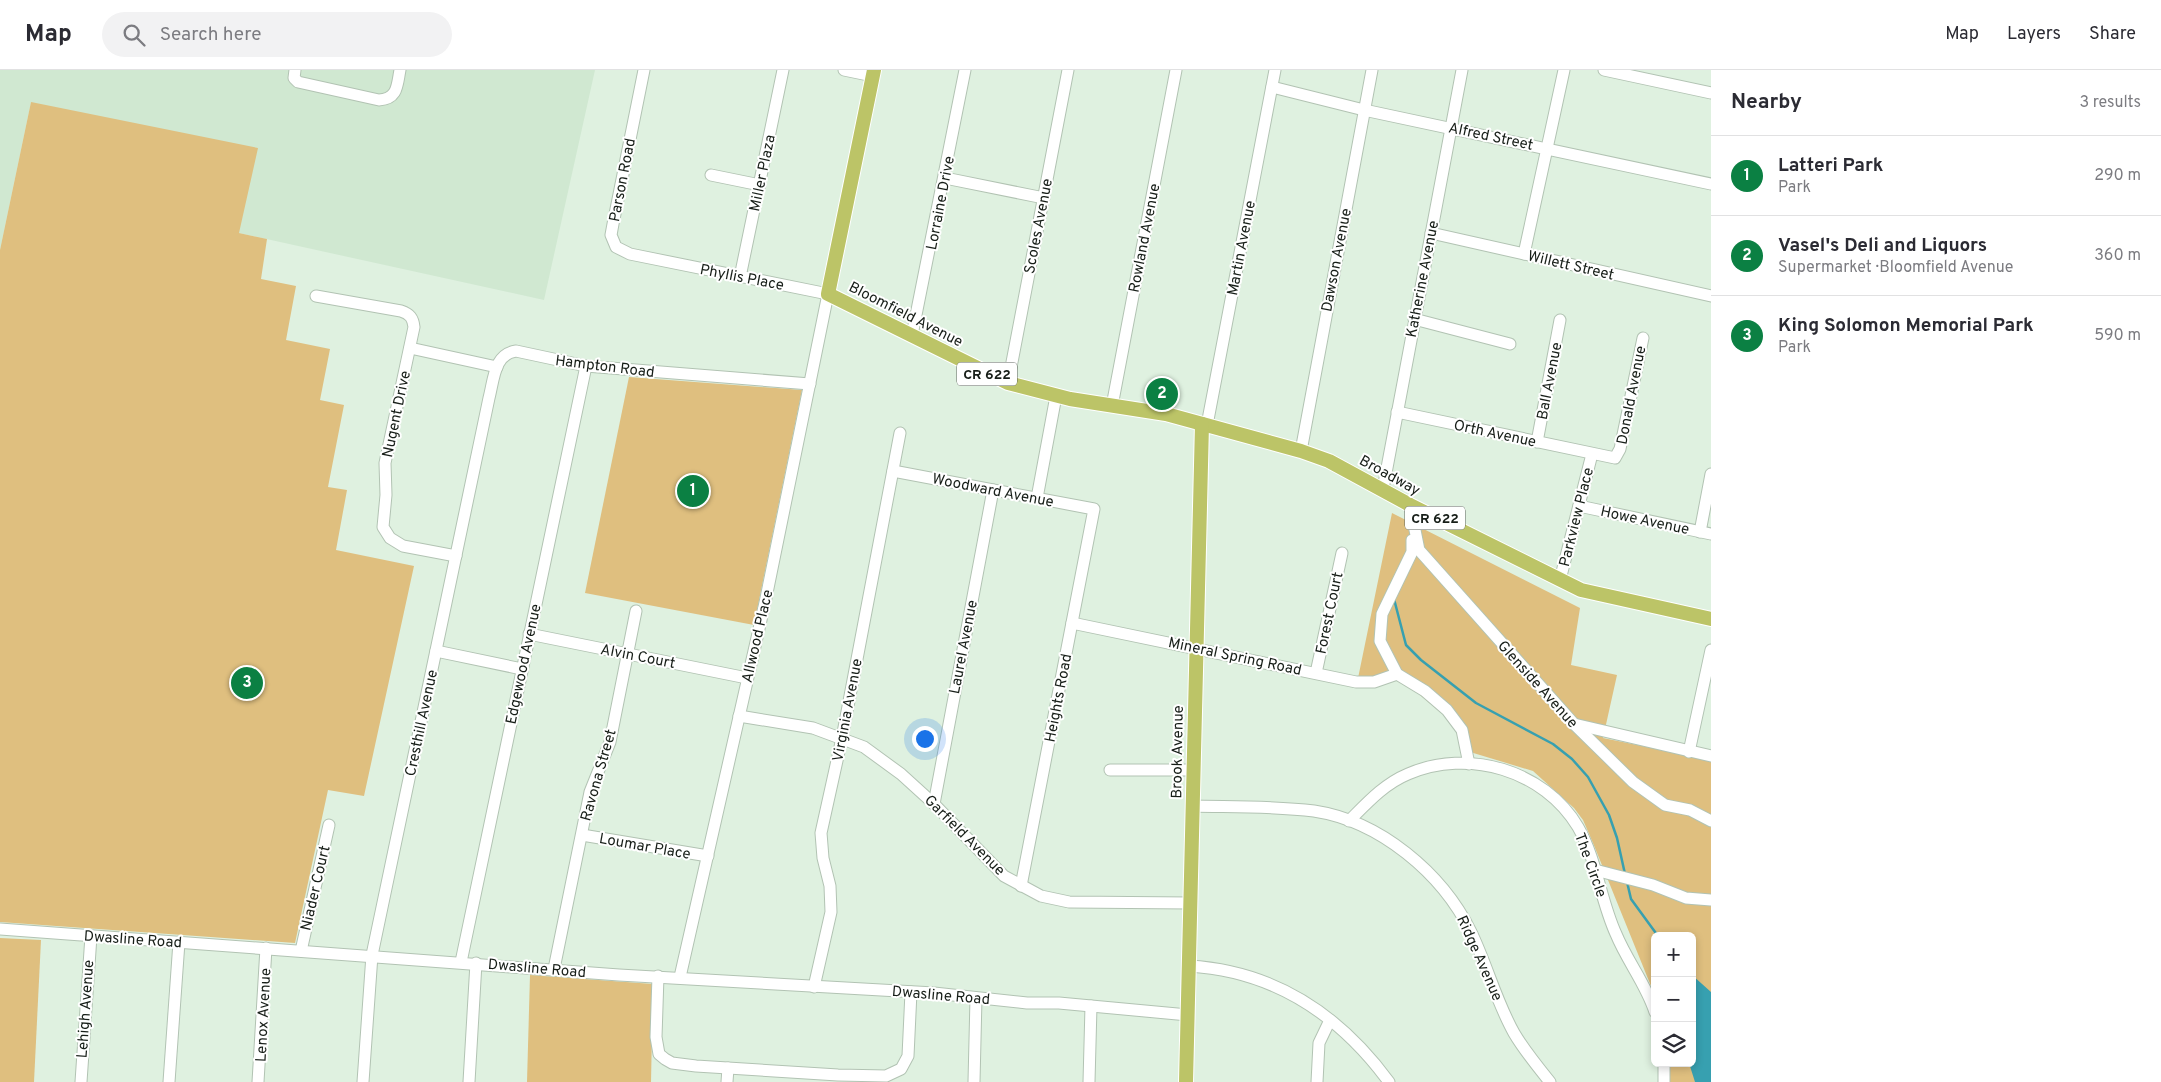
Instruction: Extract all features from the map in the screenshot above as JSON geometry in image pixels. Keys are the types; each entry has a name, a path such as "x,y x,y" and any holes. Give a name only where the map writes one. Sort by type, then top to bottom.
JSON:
{"main road":[{"name":"Bloomfield Avenue","path":"873,73 828,294 1008,383 1056,396 1160,413"},
{"name":"Broadway","path":"1160,413 1301,451 1329,461 1410,505 1560,580 1592,593 1711,619"},
{"name":"Brook Avenue","path":"1186,1082 1196,648 1204,424"}],"street":[{"path":"295,70 294,78 298,82 307,85 387,100 396,91 400,70"},
{"name":"Parson Road","path":"644,70 611,235 616,247 622,252 655,260"},
{"name":"Miller Plaza","path":"740,276 783,70"},
{"path":"844,70 873,73"},
{"name":"Lorraine Drive","path":"912,335 945,178 965,70"},
{"name":"Scoles Avenue","path":"1008,383 1068,70"},
{"name":"Rowland Avenue","path":"1112,406 1176,70"},
{"name":"Martin Avenue","path":"1204,424 1275,70"},
{"name":"Dawson Avenue","path":"1301,451 1372,70"},
{"name":"Katherine Avenue","path":"1383,489 1462,70"},
{"path":"1524,254 1564,70"},
{"path":"1604,70 1711,93"},
{"name":"Alfred Street","path":"1272,87 1364,110 1711,184"},
{"path":"711,175 760,185"},
{"path":"945,178 1044,198"},
{"name":"Willett Street","path":"1430,233 1711,296"},
{"name":"Phyllis Place","path":"655,260 828,294"},
{"name":"Allwood Place","path":"680,977 777,547 828,294"},
{"name":"Nugent Drive","path":"316,296 406,312 414,320 410,348 385,463 386,495 383,527 390,538 404,546 456,556"},
{"path":"1414,319 1510,344"},
{"name":"Ball Avenue","path":"1537,442 1560,320"},
{"name":"Donald Avenue","path":"1592,454 1612,458 1619,453 1643,338"},
{"path":"410,348 497,367"},
{"name":"Hampton Road","path":"497,367 500,358 507,352 516,351 586,366 810,384"},
{"name":"Edgewood Avenue","path":"461,962 586,366"},
{"name":"Cresthill Avenue","path":"363,1082 372,956 497,367"},
{"path":"1037,498 1056,396"},
{"name":"Orth Avenue","path":"1397,412 1592,454"},
{"name":"Virginia Avenue","path":"814,987 831,912 830,886 822,852 821,833 842,738 900,433"},
{"name":"Parkview Place","path":"1560,580 1592,454"},
{"name":"Woodward Avenue","path":"893,471 1094,510"},
{"path":"1706,533 1711,474"},
{"name":"Laurel Avenue","path":"934,804 993,490"},
{"path":"1410,505 1412,552 1382,614 1380,642 1397,674 1425,692 1447,710 1462,730 1469,764"},
{"name":"Glenside Avenue","path":"1410,505 1419,550 1574,724 1633,782 1665,805 1690,810 1711,821"},
{"name":"Howe Avenue","path":"1579,506 1706,533"},
{"name":"Heights Road","path":"1022,886 1094,510"},
{"name":"Forest Court","path":"1316,673 1342,553"},
{"name":"Ravona Street","path":"554,969 590,792 610,742 636,611"},
{"name":"Mineral Spring Road","path":"1072,623 1356,682 1374,682 1397,674"},
{"name":"Alvin Court","path":"529,634 747,678"},
{"path":"1689,752 1711,650"},
{"path":"436,651 522,669"},
{"name":"Garfield Avenue","path":"739,716 812,728 842,738 876,756 934,804 1004,876 1040,896 1069,902 1190,903"},
{"path":"1574,724 1711,756"},
{"name":"The Circle","path":"1349,822 1384,788 1408,774 1439,766 1469,764 1502,768 1527,779 1553,798 1578,828 1586,842 1615,933 1641,980 1651,1003"},
{"path":"1110,770 1193,770"},
{"name":"Ridge Avenue","path":"1192,806 1275,807 1316,812 1374,832 1400,848 1424,868 1456,905 1476,944 1514,1032 1550,1082"},
{"name":"Niader Court","path":"301,951 329,825"},
{"name":"Loumar Place","path":"582,835 708,856"},
{"path":"1595,870 1653,885 1686,898 1711,900"},
{"name":"Dwasline Road","path":"0,929 814,987 911,992 1027,1003 1074,1004 1188,1015"},
{"name":"Lehigh Avenue","path":"80,1082 90,936"},
{"path":"169,1082 179,942"},
{"name":"Lenox Avenue","path":"258,1082 266,948"},
{"path":"468,1082 476,963"},
{"path":"1189,966 1225,969 1257,978 1289,992 1330,1020 1365,1052 1389,1082"},
{"path":"658,976 656,1046 665,1059 683,1064 851,1079 894,1074 905,1063 908,1056 911,992"},
{"path":"974,1082 976,998"},
{"path":"1089,1082 1091,1006"},
{"path":"1317,1082 1319,1043 1330,1020"},
{"path":"1664,1067 1664,1082"},
{"path":"727,1082 728,1068"}],"shaded area":[{"path":"0,70 595,70 544,300 239,233 31,102 0,250"},
{"path":"31,102 258,148 239,233 267,239 261,279 296,286 286,340 330,349 320,400 344,405 328,487 347,490 336,550 414,566 364,796 328,790 295,943 0,922 0,250"},
{"path":"629,377 802,390 754,625 585,593"},
{"path":"1392,513 1580,608 1571,665 1617,675 1603,738 1711,760 1711,1082 1669,1082 1669,1067 1696,1067 1696,932 1651,932 1651,986 1593,843 1583,820 1574,808 1533,771 1470,752 1458,727 1395,674 1357,683"},
{"path":"0,938 41,940 34,1082 0,1082"},
{"path":"530,975 653,984 651,1082 527,1082"}],"water":[{"path":"1696,979 1711,992 1711,1082 1695,1082 1690,1067 1696,1067"}],"waterway":[{"path":"1394,599 1406,645 1421,660 1476,703 1553,744 1572,759 1588,777 1609,815 1617,838 1625,874"},
{"path":"1627,882 1631,899 1655,932"}],"place":[{"name":"Vasel's Deli and Liquors","path":"1162,394"},
{"name":"Latteri Park","path":"693,491"},
{"name":"King Solomon Memorial Park","path":"247,683"}]}
